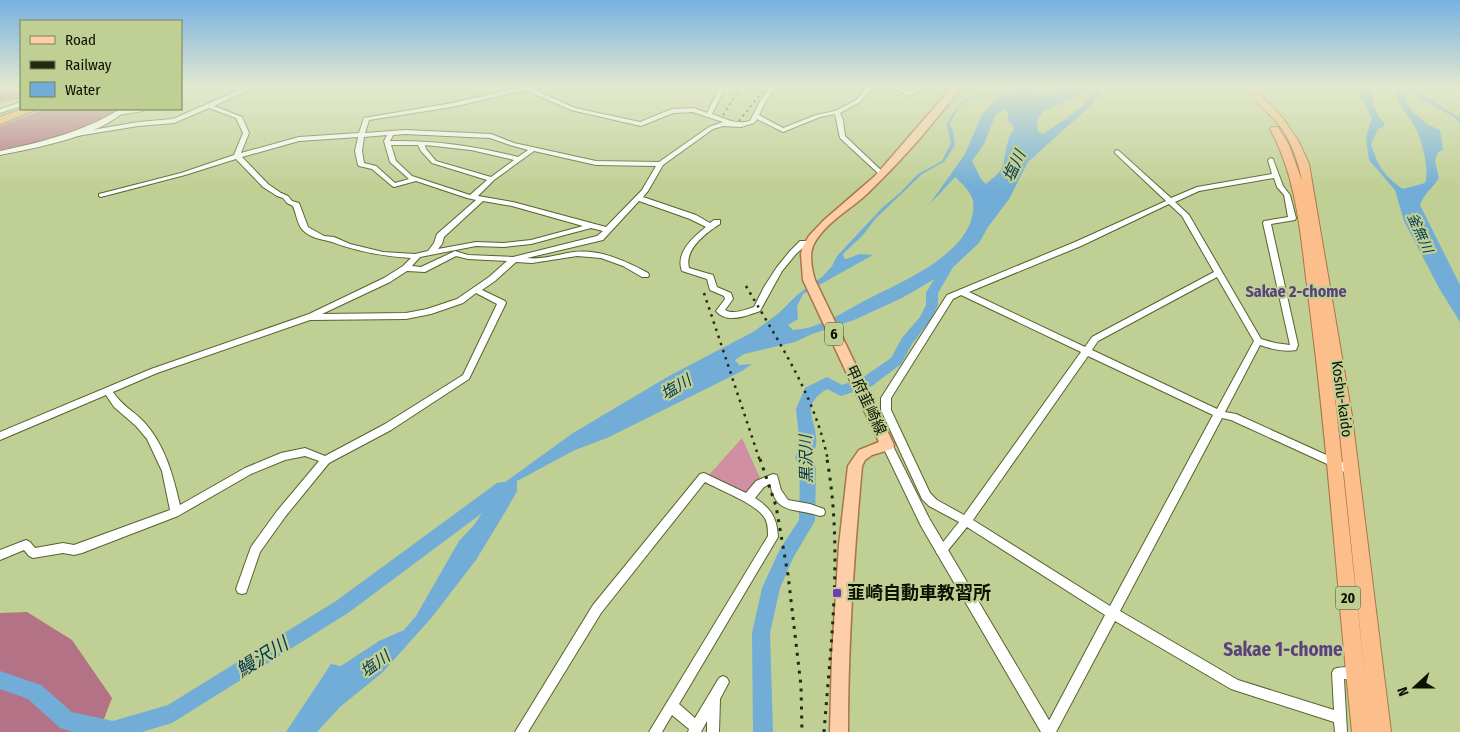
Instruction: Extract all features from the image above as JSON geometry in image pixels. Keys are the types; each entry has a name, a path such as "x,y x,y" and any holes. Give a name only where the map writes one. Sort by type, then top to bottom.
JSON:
{"highway":[{"name":"Koshu-kaido","path":"1269,120 1282,140 1292,162 1345,416 1381,732"},
{"name":"Koshu-kaido","path":"1280,120 1294,142 1304,164 1301,210 1314,295 1335,464 1362,732"}],"main road":[{"path":"806,245 882,174 928,120"},
{"name":"甲府韮崎線","path":"806,245 805,262 809,280 874,418 894,444 866,451 857,458 855,466 846,546 840,654 839,732"}],"street":[{"path":"0,153 47,143 77,134 107,120"},
{"path":"77,134 134,124 178,120"},
{"path":"237,156 246,134 241,120"},
{"path":"366,120 358,140 357,151 361,165 374,167 394,185 416,179"},
{"path":"624,120 641,124 650,120"},
{"path":"724,120 734,124"},
{"path":"309,317 416,315 460,301 492,279 514,259 594,240 607,230 638,198 660,164 711,128 723,124 749,124 752,120"},
{"path":"764,120 784,130 808,120"},
{"path":"840,120 842,137 882,174"},
{"path":"101,195 183,174 237,156 299,139 391,133 410,132 491,136 512,144 591,162 660,164"},
{"path":"391,133 388,143 393,162 410,177 477,198 513,204 607,230"},
{"path":"388,143 421,143 470,147 519,159"},
{"path":"421,143 423,150 434,162 492,178"},
{"path":"431,252 438,244 440,236 477,198 492,178 534,148"},
{"path":"1116,152 1171,201 1190,223 1258,341 1293,348 1294,345 1267,223 1292,218 1301,210 1280,187 1271,160"},
{"path":"237,156 268,186 296,205 303,224 309,231 322,238 336,240 348,246 378,253 416,256 476,244 504,245 530,242 590,226"},
{"path":"1049,732 925,522 894,444 886,410 886,398 950,298 1078,244 1197,189 1275,176"},
{"path":"638,198 713,224 686,252 683,266 689,271 710,276 713,288 728,295 728,299 720,311 725,315 740,315 757,309 768,287 786,261 806,245"},
{"path":"406,268 422,270 455,254 468,257 532,261 577,254 602,256 626,264 645,275"},
{"path":"0,436 154,371 309,317 382,283 406,268 416,256"},
{"path":"941,551 966,521 1098,337 1219,273"},
{"path":"242,590 255,550 281,514 326,460 388,427 469,374 484,337 502,303 476,290"},
{"path":"961,292 1219,414 1233,417 1352,471"},
{"path":"1049,732 1258,341"},
{"path":"108,391 117,405 140,423 151,437 167,471 176,512"},
{"path":"894,444 926,496 941,508 966,521 1112,613 1235,685 1340,718"},
{"path":"0,555 26,545 33,553 63,548 74,550 82,548 176,512 248,471 284,456 305,452 326,460"},
{"path":"521,732 597,608 704,477 766,509 770,514 773,537 655,732"},
{"path":"748,499 760,484 772,478 776,495 780,501 787,505 815,510"},
{"path":"1340,732 1338,673 1355,674"},
{"path":"671,706 695,730 723,682"},
{"path":"713,732 714,696"}],"shaded area":[{"path":"15,120 104,120 74,134 0,150 0,126"},
{"path":"742,438 760,478 747,496 708,476"},
{"path":"27,612 72,640 112,698 99,732 0,732 0,613"}],"water":[{"name":"塩川","path":"952,120 949,125 953,131 955,145 944,162 922,174 876,218 863,235 843,254 844,258 847,259 859,254 873,255 803,294 797,306 798,319 788,325 793,330 823,323 833,318 920,272 952,248 964,234 972,218 972,197 955,177 929,205 965,154 979,120 993,120 984,144 972,161 981,179 986,184 1001,169 1009,138 1014,130 1013,125 1007,120 1038,120 1038,132 1044,134 1063,120 1074,120 1028,162 1009,199 988,227 979,243 950,270 902,298 854,320 812,334 795,342 744,354 735,360 739,365 752,364 742,371 607,438 575,450 517,481 517,491 476,560 432,617 383,672 340,707 317,732 286,732 331,664 341,666 379,641 404,630 416,616 459,541 474,525 488,504 490,493 573,433 669,376 753,332 779,313 797,295 823,276 832,266 837,256 882,208 918,174 942,161 951,143 947,125"},
{"name":"釜無川","path":"1371,120 1382,120 1385,124 1378,129 1371,144 1382,170 1403,189 1425,183 1427,171 1423,148 1411,120 1422,120 1428,125 1440,130 1443,150 1438,152 1435,161 1439,178 1420,205 1460,285 1460,322 1439,288 1404,221 1395,190 1369,160 1366,137"}],"waterway":[{"name":"黒沢川","path":"763,732 761,633 771,588 786,554 807,521 808,468 803,457 808,446 803,409 810,392 827,382 841,391 867,382 896,361 907,341 925,319 932,305 932,293 950,262"},
{"name":"鰻沢川","path":"0,680 34,692 67,721 113,731 172,713 342,607 503,488"}],"railway":[{"path":"746,286 783,349 805,392 815,414 828,461"},
{"path":"704,293 760,461"},
{"path":"760,459 776,506 788,575 801,686 802,732"},
{"path":"824,732 835,561 832,493 827,459"}],"place":[{"name":"韮崎自動車教習所","path":"837,593"}],"district":[{"name":"Sakae 2-chome","path":"1296,291"},
{"name":"Sakae 1-chome","path":"1283,649"}]}
